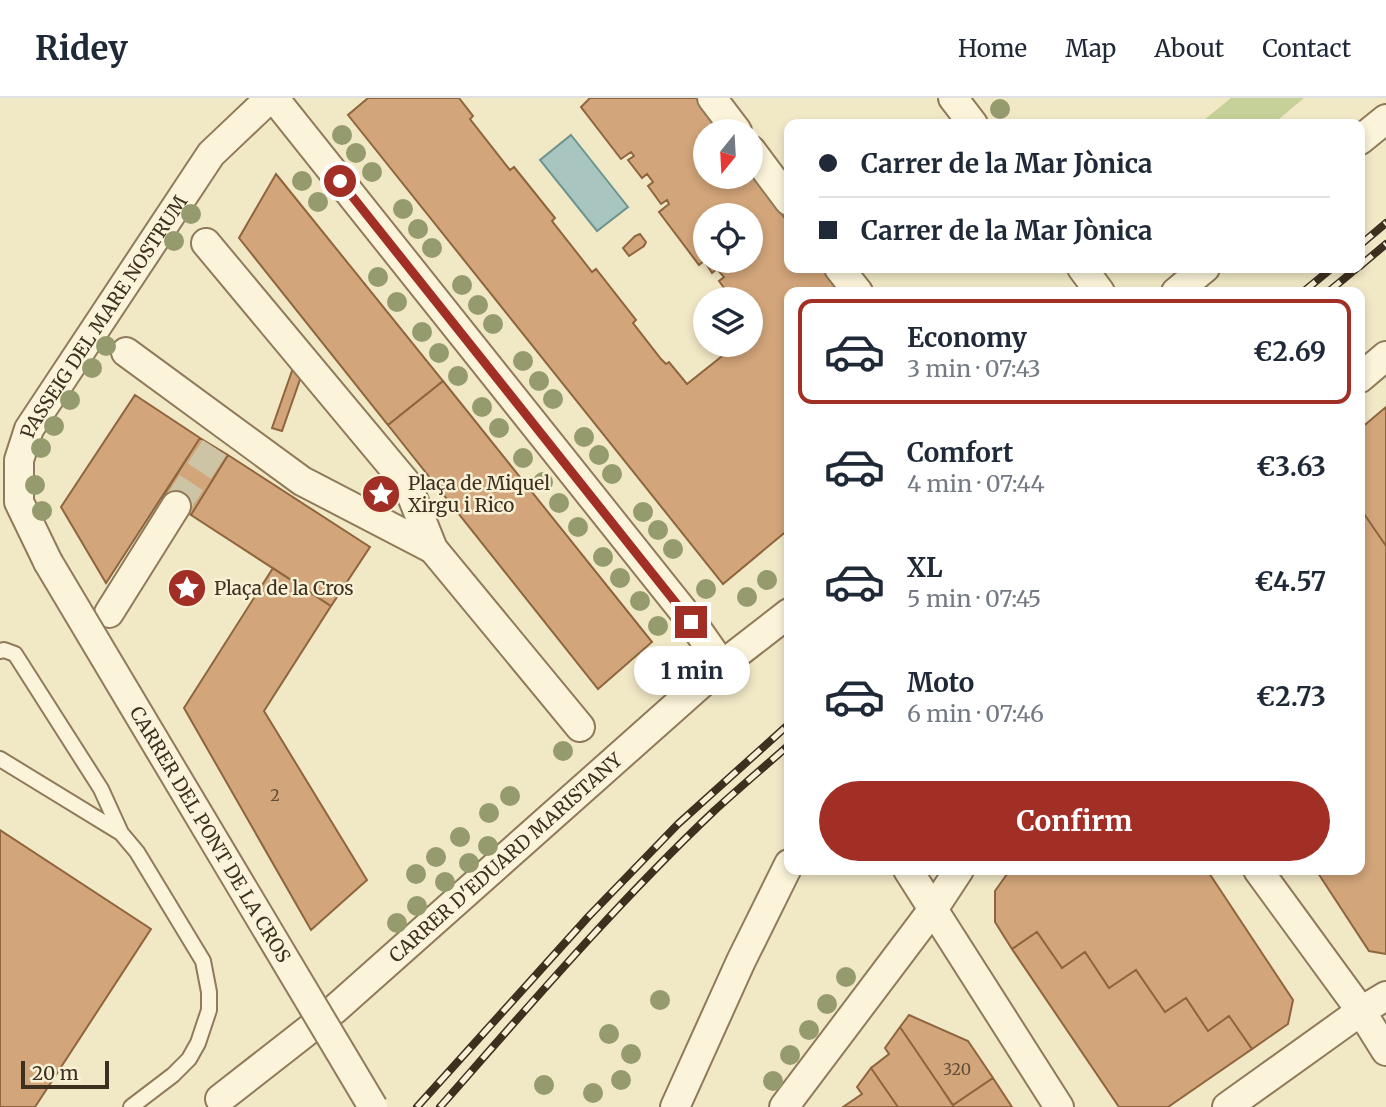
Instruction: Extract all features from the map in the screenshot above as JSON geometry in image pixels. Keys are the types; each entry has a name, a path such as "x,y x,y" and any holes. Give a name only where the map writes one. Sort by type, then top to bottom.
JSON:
{"street":[{"name":"PASSEIG DEL MARE NOSTRUM","path":"48,562 19,502 19,460 29,429 211,154 272,98"},
{"path":"272,98 674,600 722,665"},
{"path":"712,98 728,119"},
{"path":"953,98 969,119"},
{"path":"1365,136 1386,118"},
{"path":"763,166 784,194"},
{"path":"206,243 407,484 433,549 580,727"},
{"path":"843,273 854,287"},
{"path":"1182,287 1200,273"},
{"path":"126,352 220,436 433,549"},
{"path":"1365,374 1386,356"},
{"path":"109,612 176,506"},
{"name":"CARRER DEL PONT DE LA CROS","path":"48,562 373,1107"},
{"name":"CARRER D'EDUARD MARISTANY","path":"215,1103 334,1010 722,665 784,617"},
{"path":"675,1107 784,870"},
{"path":"911,875 1059,1107"},
{"path":"784,1107 934,908 956,875"},
{"path":"1262,875 1386,1051"},
{"path":"1227,1107 1386,996"}],"lane":[{"path":"0,651 15,654 101,789 121,833 137,852 204,961 209,992 205,1025 188,1059 173,1075 131,1107"},
{"path":"0,759 121,833"}],"green space":[{"path":"1231,98 1304,98 1279,119 1205,119"}],"water":[{"path":"571,135 628,207 597,231 540,160"}],"building":[{"path":"368,98 459,98 473,116 470,119 510,170 514,167 555,218 552,221 592,272 596,269 636,320 633,323 661,359 666,364 669,362 687,384 721,357 763,357 763,287 723,287 719,281 724,277 720,273 763,273 763,203 693,203 693,257 659,212 669,204 667,200 661,204 648,186 653,182 647,174 642,178 628,160 634,156 631,152 621,159 581,107 590,98 696,98 711,119 693,119 693,189 763,188 784,217 784,273 826,273 836,287 784,287 784,533 723,584 348,115"},
{"path":"276,174 443,381 388,425 239,238"},
{"path":"640,234 646,242 644,246 629,256 623,248"},
{"path":"293,368 303,371 282,431 272,428"},
{"path":"443,381 652,642 598,689 388,425"},
{"path":"135,395 200,438 106,583 61,507"},
{"path":"1386,407 1386,546 1365,515 1365,425"},
{"path":"200,438 228,455 191,515 162,498"},
{"path":"228,455 370,547 331,606 191,515"},
{"path":"1365,515 1386,546 1386,954 1369,951 1319,875 1365,875"},
{"path":"273,568 331,606 264,711 367,880 311,930 184,708"},
{"path":"0,830 151,929 35,1107 0,1107"},
{"path":"1006,875 1210,875 1293,1000 1288,1024 1252,1049 1229,1016 1208,1031 1186,998 1165,1012 1136,970 1109,988 1085,952 1062,968 1037,932 1012,949 995,922 995,891"},
{"path":"1037,932 1062,968 1085,952 1109,988 1136,970 1165,1012 1186,998 1208,1031 1229,1016 1252,1049 1168,1107 1119,1107 1012,949"},
{"path":"909,1015 968,1041 993,1078 953,1105 900,1027"},
{"path":"900,1027 954,1107 898,1107 871,1068 889,1054 885,1048"},
{"path":"871,1068 898,1107 843,1107 862,1094 857,1087"},
{"path":"993,1078 1012,1107 954,1107 953,1105"}],"tunnel":[{"path":"176,506 215,447"}],"railway":[{"path":"1365,241 1386,223"},
{"path":"1365,262 1386,244"},
{"path":"1309,287 1326,273"},
{"path":"1334,287 1351,273"},
{"path":"417,1107 589,916 678,824 784,729"},
{"path":"440,1107 573,956 642,883 713,812 784,749"}],"place":[{"name":"Plaça de Miquel Xirgu i Rico","path":"381,494"},
{"name":"Plaça de la Cros","path":"187,588"}],"route":[{"path":"340,181 691,622"}]}
